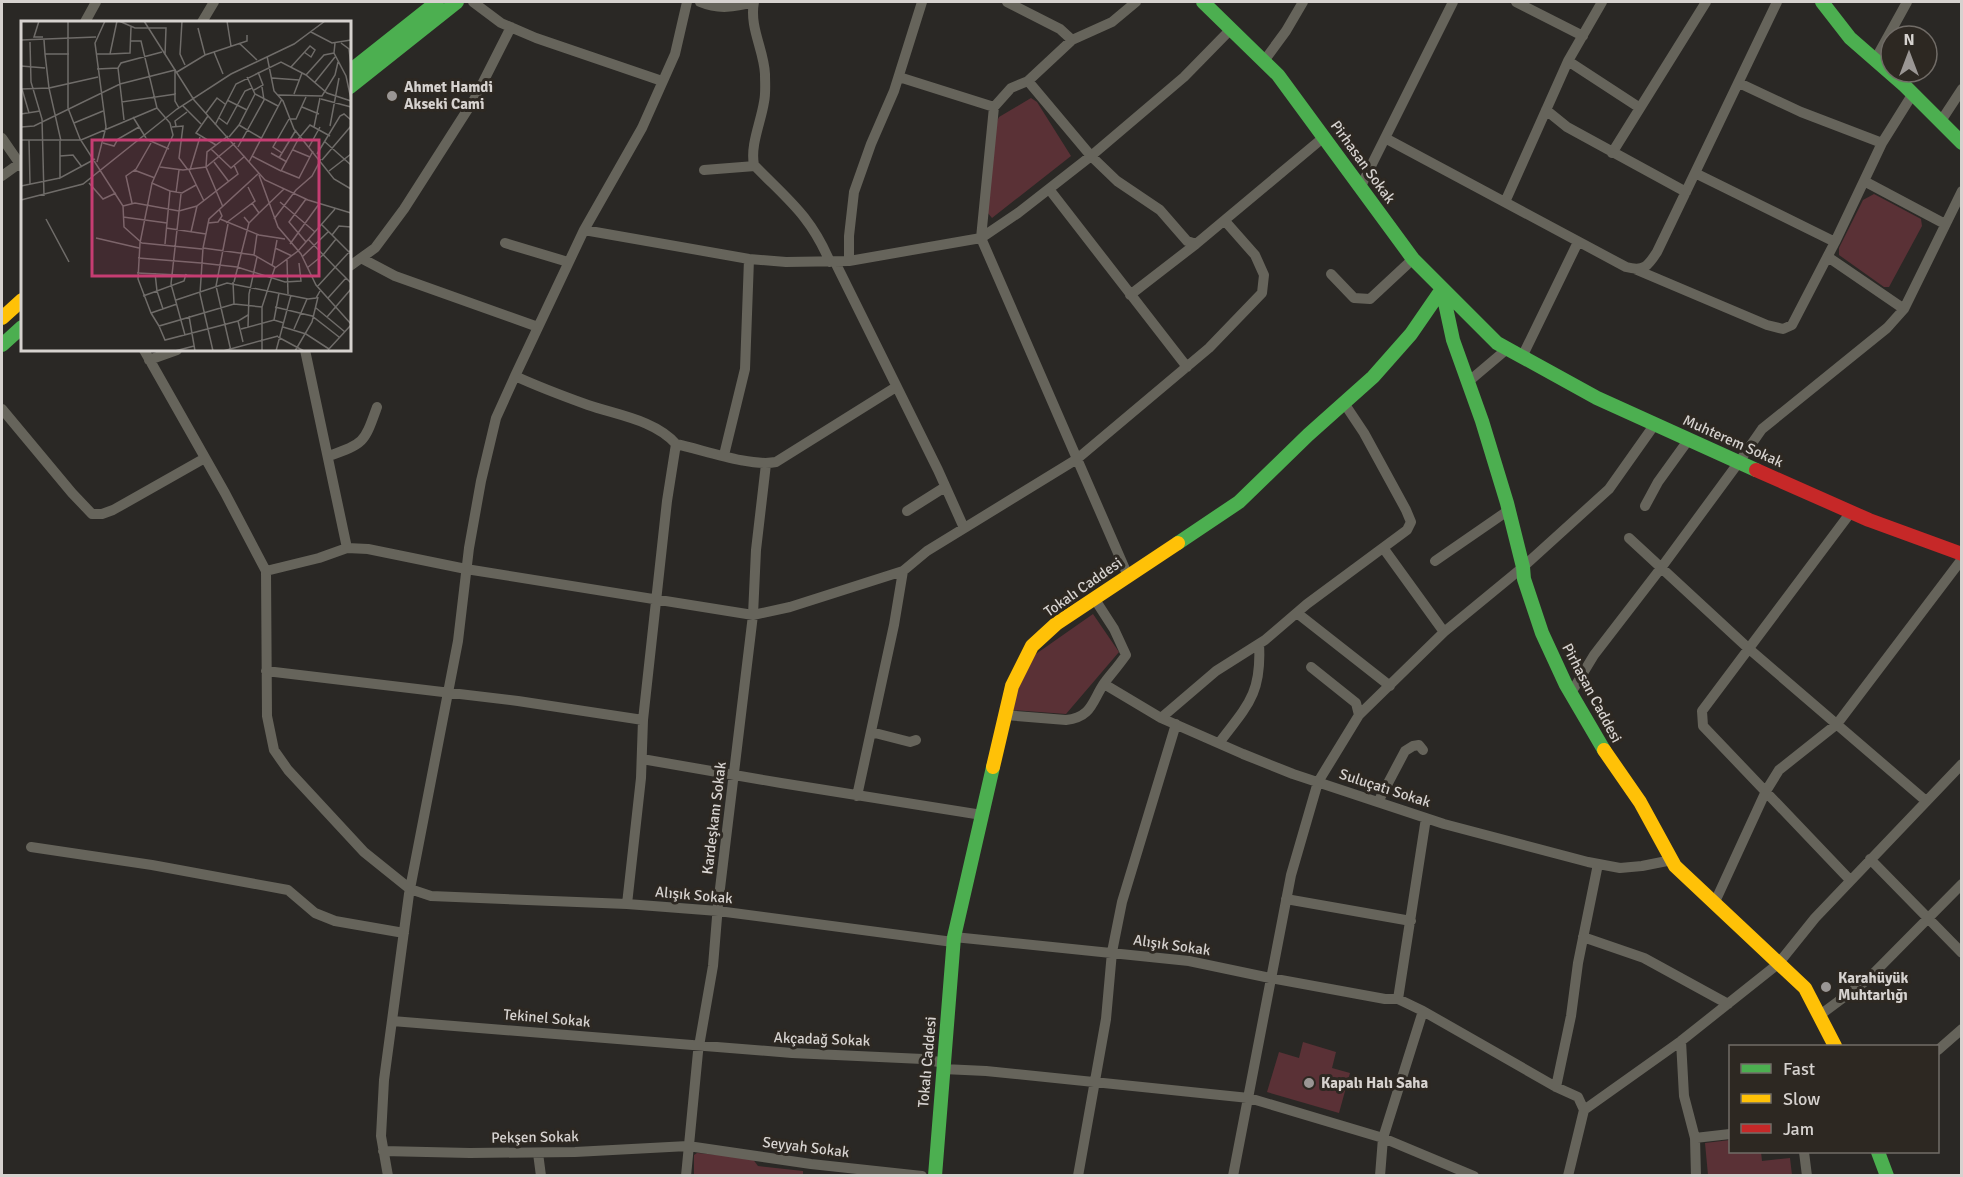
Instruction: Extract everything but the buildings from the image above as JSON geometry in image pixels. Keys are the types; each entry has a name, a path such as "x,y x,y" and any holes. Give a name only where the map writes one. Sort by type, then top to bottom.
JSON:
{"street":[{"path":"86,21 96,2"},
{"path":"203,21 214,2"},
{"path":"351,70 437,2"},
{"path":"351,86 457,2"},
{"path":"473,2 501,23 536,38 662,81"},
{"path":"388,1176 381,1136 384,1080 410,889 458,641 466,569 489,443 496,418 568,262 642,128 675,54 687,2"},
{"path":"700,2 721,8 754,2 752,10 755,32 765,71 765,100 753,152 755,166 793,202 820,238 896,387 964,528"},
{"path":"849,261 849,236 854,192 899,76 922,2"},
{"path":"1007,2 1060,29 1072,40"},
{"path":"1128,576 981,238 994,107 1011,88 1028,81 1072,40 1112,22 1136,2"},
{"name":"Pirhasan Sokak","path":"1203,2 1278,75 1413,259 1502,346"},
{"path":"1264,61 1286,31 1303,2"},
{"path":"1361,186 1453,2"},
{"path":"1516,2 1583,36"},
{"path":"1505,202 1568,61 1602,2"},
{"path":"1612,153 1706,2"},
{"path":"1637,270 1649,264 1653,258 1777,2"},
{"path":"1822,2 1850,38 1905,86 1962,143"},
{"path":"1875,60 1907,2"},
{"path":"351,265 375,248 404,209 475,98 511,27"},
{"path":"584,230 749,259 786,262 849,261 981,238 1018,213 1091,156 1184,77 1231,29"},
{"path":"1568,61 1640,108"},
{"path":"899,76 994,107"},
{"path":"1028,81 1091,156 1117,181 1160,210 1187,241 1196,244"},
{"path":"1738,83 1800,112 1882,143"},
{"path":"1941,122 1962,89"},
{"path":"1385,138 1626,267 1767,325 1783,329 1792,325 1828,257 1882,143 1912,95"},
{"path":"1546,110 1567,127 1686,192"},
{"path":"1130,295 1225,221 1324,137"},
{"path":"2,138 21,165 2,176"},
{"path":"704,170 755,166"},
{"path":"1695,173 1835,242"},
{"path":"1864,181 1945,224"},
{"path":"1049,189 1187,367"},
{"path":"1571,693 1594,655 1661,568 1761,429 1887,328 1904,309 1962,191"},
{"path":"266,571 320,558 347,548 368,549 466,569 753,615 790,607 903,571 927,551 1077,459 1209,348 1262,293 1264,275 1255,255 1225,221"},
{"path":"1522,357 1578,242"},
{"path":"505,243 568,262"},
{"path":"1828,257 1904,309"},
{"path":"361,258 394,276 538,327"},
{"path":"724,455 745,369 749,259"},
{"path":"1331,274 1354,298 1370,299 1413,259"},
{"name":"Pirhasan Caddesi","path":"1442,289 1453,340 1509,510 1524,579 1542,633 1571,693 1604,750 1640,802 1675,866 1804,988 1834,1045"},
{"name":"Tokalı Caddesi","path":"935,1176 954,939 1012,686 1032,646 1056,624 1239,502 1373,377 1411,334 1442,289"},
{"path":"2,318 21,301"},
{"path":"2,345 21,328"},
{"path":"1468,382 1502,346"},
{"name":"Muhterem Sokak","path":"1502,346 1597,398 1851,512 1962,554"},
{"path":"144,351 266,571 267,716 274,750 288,770 364,852 410,889"},
{"path":"149,360 174,351"},
{"path":"305,351 347,548"},
{"path":"515,376 550,392 651,426 671,437 676,444 766,464 776,462 896,387"},
{"path":"1161,718 1216,671 1259,644 1407,531 1411,522 1381,463 1344,403"},
{"path":"329,456 362,442 367,435 377,407"},
{"path":"2,409 72,493 93,514 113,510 205,458"},
{"path":"1233,1176 1291,875 1318,782 1359,715 1444,633 1523,567 1609,489 1655,424"},
{"path":"1645,506 1658,482 1689,439"},
{"path":"627,904 642,759 643,720 667,501 676,444"},
{"name":"Kardeşkanı Sokak","path":"686,1176 699,1046 712,966 753,615 756,550 766,464"},
{"path":"907,511 945,487"},
{"path":"1435,561 1509,510"},
{"path":"1850,880 1703,726 1702,711 1851,512"},
{"path":"1629,538 1748,648 1926,801"},
{"path":"1384,549 1444,633"},
{"path":"1714,904 1766,791 1779,770 1837,724 1962,559"},
{"path":"857,795 894,626 903,571"},
{"path":"1005,715 1076,719 1090,708 1104,684 1126,655 1114,629 1094,598"},
{"path":"1297,613 1389,686"},
{"path":"1219,743 1248,705 1257,686 1260,661 1259,644"},
{"path":"1311,667 1356,703 1359,715"},
{"path":"266,670 518,701 643,720"},
{"name":"Suluçatı Sokak","path":"1104,684 1161,718 1293,774 1426,818 1620,868 1672,860"},
{"path":"1078,1176 1096,1082 1106,1019 1112,952 1122,902 1176,724"},
{"path":"871,732 910,742 916,740"},
{"path":"1378,802 1405,751 1419,745 1423,750"},
{"path":"642,759 982,814"},
{"path":"1584,1110 1681,1041 1778,964 1815,918 1962,764"},
{"path":"1426,818 1398,999 1424,1011 1556,1087 1578,1097 1584,1110 1568,1176"},
{"path":"31,847 152,865 288,890 315,913 335,921 404,933"},
{"path":"1870,859 1962,953"},
{"path":"1556,1087 1598,864"},
{"path":"1820,1015 1867,980 1962,884"},
{"name":"Alışık Sokak","path":"410,889 431,896 627,904 718,911 954,939 1112,952 1189,961 1385,999 1398,999"},
{"path":"1286,899 1411,921"},
{"path":"1583,938 1644,958 1728,1004"},
{"path":"1380,1176 1383,1138 1424,1011"},
{"name":"Tekinel Sokak","path":"392,1021 699,1046"},
{"path":"1939,1049 1962,1029"},
{"path":"1681,1041 1684,1096 1695,1138 1696,1176"},
{"name":"Akçadağ Sokak","path":"699,1046 923,1059 943,1066 1249,1098 1383,1138 1474,1176"},
{"path":"1695,1138 1729,1134"},
{"name":"Pekşen Sokak","path":"383,1151 538,1153 688,1146"},
{"name":"Seyyah Sokak","path":"688,1146 811,1164 922,1176"},
{"path":"538,1153 541,1176"},
{"path":"1804,1153 1807,1176"},
{"path":"1878,1153 1887,1176"},
{"path":"810,1176 811,1164"}],"shaded area":[{"path":"1031,98 1037,102 1071,156 992,218 987,212 996,123 999,117"},
{"path":"1874,194 1921,219 1922,226 1889,287 1884,287 1839,255 1839,248 1863,200"},
{"path":"1093,614 1119,652 1066,714 1013,710 1019,683 1033,656"},
{"name":"Kapalı Halı Saha","path":"1303,1042 1336,1052 1332,1068 1350,1073 1339,1113 1267,1092 1279,1052 1299,1058"},
{"path":"1729,1140 1729,1153 1761,1153 1762,1161 1790,1158 1792,1175 1708,1175 1705,1143"},
{"path":"697,1153 752,1158 758,1166 803,1171 803,1176 694,1176 694,1155"}],"traffic: fast":[{"path":"351,70 437,2"},
{"path":"351,86 457,2"},
{"path":"1203,2 1278,75 1413,259 1497,343 1597,398 1756,470"},
{"path":"1822,2 1850,38 1905,86 1962,143"},
{"path":"1442,289 1453,340 1482,421 1507,503 1524,579 1542,633 1566,685 1604,750"},
{"path":"1178,543 1239,502 1308,435 1373,377 1411,334 1442,289"},
{"path":"2,345 21,328"},
{"path":"935,1176 954,937 993,767"},
{"path":"1878,1153 1887,1176"}],"traffic: slow":[{"path":"2,318 21,301"},
{"path":"993,767 1012,686 1032,646 1056,624 1178,543"},
{"path":"1604,750 1640,802 1675,866 1805,988 1834,1045"}],"traffic: jam":[{"path":"1756,470 1869,520 1962,554"}],"place":[{"name":"Ahmet Hamdi Akseki Cami","path":"392,96"},
{"name":"Karahüyük Muhtarlığı","path":"1826,987"},
{"name":"Kapalı Halı Saha","path":"1309,1083"}]}
